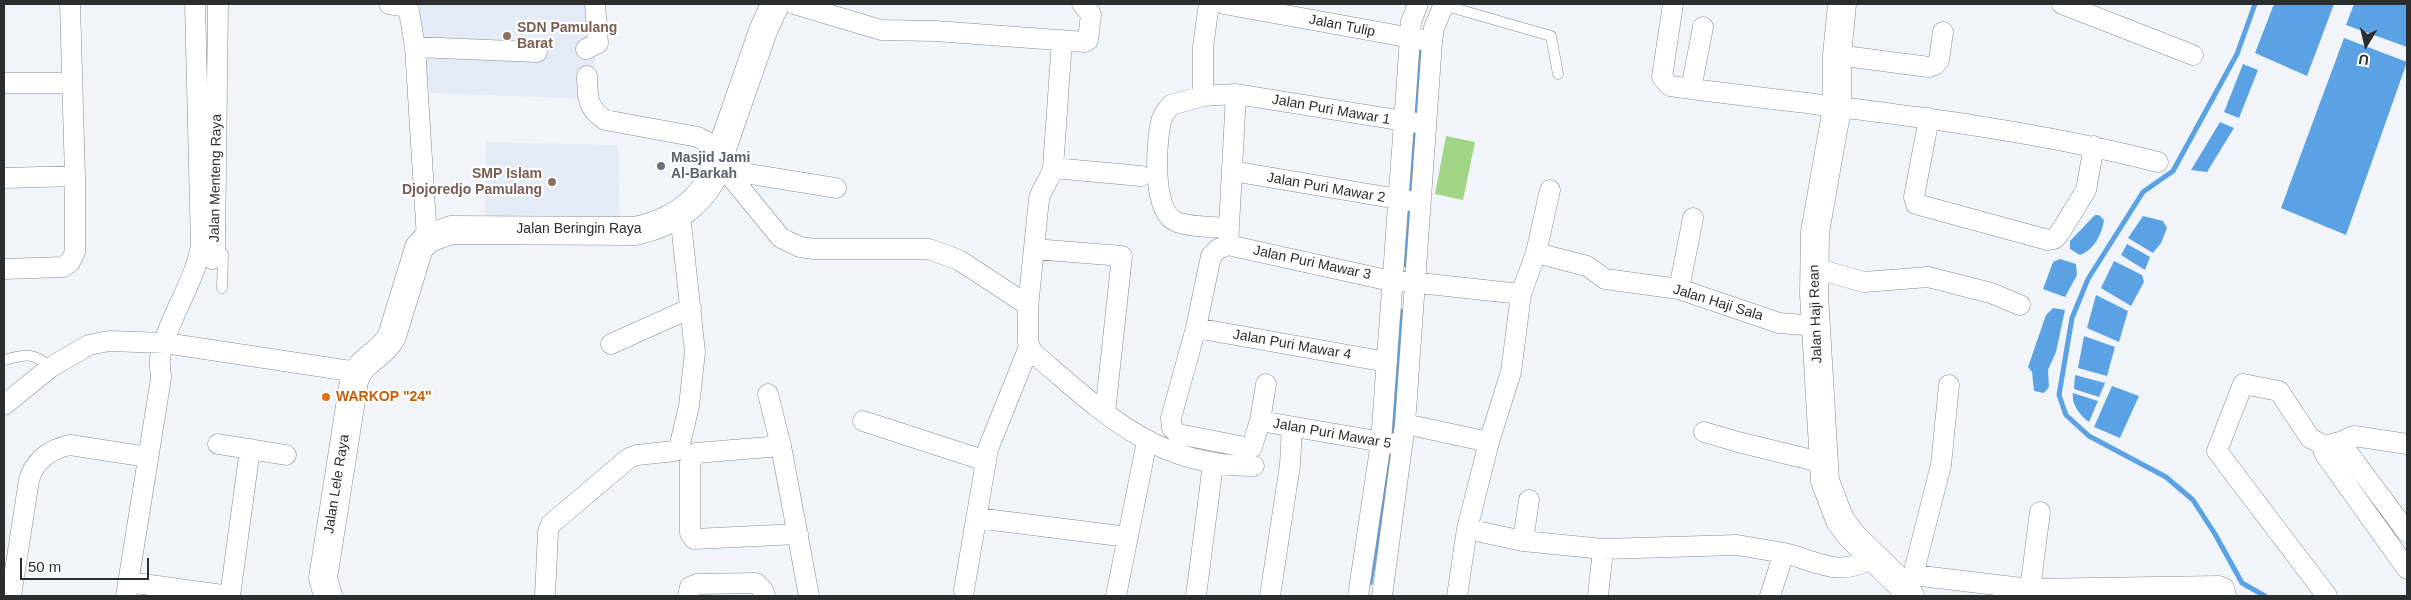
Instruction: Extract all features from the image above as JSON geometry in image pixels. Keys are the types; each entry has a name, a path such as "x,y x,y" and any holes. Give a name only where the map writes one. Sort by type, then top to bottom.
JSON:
{"street":[{"path":"4,269 63,267 70,262 75,252 75,176 70,4"},
{"name":"Jalan Menteng Raya","path":"171,344 173,318 196,266 201,246 195,4"},
{"name":"Jalan Menteng Raya","path":"171,344 212,259 215,246 218,4"},
{"path":"4,405 51,367 89,345 109,341 171,344 357,372 361,366 386,348 419,248 427,239 415,47 409,12 402,6 389,4"},
{"path":"586,49 598,44 595,4"},
{"name":"Jalan Beringin Raya","path":"427,239 442,232 466,229 635,232 657,226 680,214 704,192 722,160 763,31 774,4"},
{"path":"794,4 882,30 935,31 1085,42 1088,40 1091,14 1082,4"},
{"path":"1203,96 1203,47 1209,4"},
{"name":"Jalan Tulip","path":"1224,4 1421,40"},
{"path":"1358,596 1392,444 1405,424 1404,281 1421,40 1412,22 1418,4"},
{"path":"1421,40 1434,28 1444,4"},
{"path":"1673,4 1662,77 1670,86 1929,118 2094,146 2158,162"},
{"name":"Jalan Haji Rean","path":"1842,4 1837,55 1846,109 1815,232 1816,326 1825,480 1840,520 1852,536 1873,557 1908,585"},
{"path":"2062,4 2193,54"},
{"path":"1691,89 1703,27"},
{"path":"1837,55 1930,67 1939,60 1943,32"},
{"path":"964,590 988,449 1029,347 1028,307 1039,199 1051,177 1053,168 1062,40"},
{"path":"415,47 537,52"},
{"path":"587,76 588,97 593,112 604,120 698,137 722,160 772,228 790,243 800,247 832,250 929,249 948,254 960,260 1028,307"},
{"path":"4,83 72,83"},
{"path":"1236,94 1228,236 1211,256 1196,328 1171,418 1172,428 1178,434 1248,460"},
{"name":"Jalan Puri Mawar 1","path":"1203,96 1236,94 1415,123"},
{"name":"Jalan Puri Mawar 3","path":"1203,96 1171,105 1165,111 1161,121 1157,177 1163,208 1168,216 1176,222 1404,281 1521,294"},
{"path":"1929,118 1914,197 1916,204 2048,240 2054,240 2059,234 2086,190 2094,146"},
{"path":"722,160 836,188"},
{"path":"1053,168 1142,176"},
{"name":"Jalan Puri Mawar 2","path":"1232,171 1409,201"},
{"path":"4,178 75,176"},
{"path":"1457,596 1466,530 1489,442 1511,372 1521,294 1536,254 1550,190"},
{"path":"545,596 548,532 551,524 629,458 637,455 671,452 679,448 689,406 695,352 680,214"},
{"path":"1679,289 1693,218"},
{"path":"1034,249 1122,256 1105,414"},
{"name":"Jalan Haji Sala","path":"1536,254 1587,266 1605,279 1679,289 1779,323 1816,326"},
{"path":"1814,268 1864,282 1928,277 1990,293 2020,305"},
{"path":"1382,596 1392,444 1387,362 1404,281"},
{"path":"612,344 691,308"},
{"name":"Jalan Puri Mawar 4","path":"1196,328 1387,362"},
{"path":"171,344 161,378 127,589 230,596 250,449"},
{"path":"1029,347 1032,352 1105,414 1146,441 1162,449 1213,464 1248,460"},
{"name":"Jalan Lele Raya","path":"323,590 357,372"},
{"path":"1248,460 1256,441 1266,384"},
{"path":"2327,596 2217,452 2243,384 2279,392 2310,438 2332,444 2407,532"},
{"path":"1949,385 1941,465 1908,585 2030,589 2219,586 2224,588 2226,596"},
{"path":"768,394 781,446 809,596"},
{"path":"862,421 986,461"},
{"name":"Jalan Puri Mawar 5","path":"1260,421 1392,444"},
{"path":"1405,424 1489,442"},
{"path":"1270,596 1290,465 1292,427"},
{"path":"1704,432 1824,463"},
{"path":"2407,444 2354,436 2332,444 2324,453 2407,569"},
{"path":"1116,596 1146,441"},
{"path":"218,444 286,455"},
{"path":"11,596 29,480 32,469 37,461 61,447 70,445 148,457"},
{"path":"781,446 696,453 690,463 690,533 694,538 798,534"},
{"path":"1196,596 1213,464"},
{"path":"1523,541 1529,500"},
{"path":"2030,589 2040,512"},
{"path":"977,518 1128,537"},
{"path":"1466,530 1523,541 1603,549 1738,545 1784,553 1828,568 1847,568 1862,565 1873,557"},
{"path":"1598,596 1603,549"},
{"path":"1770,596 1784,553"},
{"path":"688,596 690,588 697,584 756,583 763,590 765,596"}],"lane":[{"path":"1444,4 1551,36 1558,74"},
{"path":"215,246 223,254 222,288"},
{"path":"4,360 21,355 33,355 51,367"}],"shaded area":[{"name":"SDN Pamulang Barat","path":"414,4 595,4 593,99 430,93"},
{"name":"SMP Islam Djojoredjo Pamulang","path":"486,142 618,145 620,220 485,220"}],"green space":[{"path":"1446,136 1475,142 1463,200 1435,194"}],"water":[{"path":"2274,4 2334,4 2307,76 2255,53"},
{"path":"2354,4 2407,4 2407,47 2346,25"},
{"path":"2344,38 2407,62 2346,235 2281,208"},
{"path":"2243,64 2258,70 2239,118 2224,112"},
{"path":"2220,122 2234,128 2207,172 2191,170"},
{"path":"2095,215 2099,215 2104,220 2101,231 2093,245 2080,255 2070,249 2070,241"},
{"path":"2143,216 2163,221 2167,228 2161,243 2153,253 2128,238"},
{"path":"2127,244 2150,257 2145,270 2121,255"},
{"path":"2060,259 2076,264 2077,275 2065,297 2043,289 2053,262"},
{"path":"2114,261 2142,275 2144,282 2131,306 2101,288"},
{"path":"2096,295 2128,311 2119,342 2087,328"},
{"path":"2053,308 2065,310 2056,352 2048,370 2049,387 2044,393 2034,391 2032,372 2028,367 2046,315"},
{"path":"2084,336 2115,347 2107,376 2078,368"},
{"path":"2075,375 2105,383 2099,397 2074,389"},
{"path":"2112,386 2139,396 2120,438 2094,427"},
{"path":"2073,393 2098,401 2089,422 2075,406"}],"waterway":[{"path":"2255,4 2237,54 2173,171 2143,192 2088,279 2072,318 2059,395 2066,415 2089,436 2166,477 2193,500 2215,534 2242,583 2265,596"},
{"path":"1415,118 1421,45"},
{"path":"1410,196 1415,127"},
{"path":"1406,265 1410,204"},
{"path":"1393,440 1403,311"},
{"path":"1370,583 1391,456"}],"place":[{"name":"SDN Pamulang Barat","path":"507,36"},
{"name":"Masjid Jami Al-Barkah","path":"661,166"},
{"name":"SMP Islam Djojoredjo Pamulang","path":"552,182"},
{"name":"WARKOP \"24\"","path":"326,397"}]}
